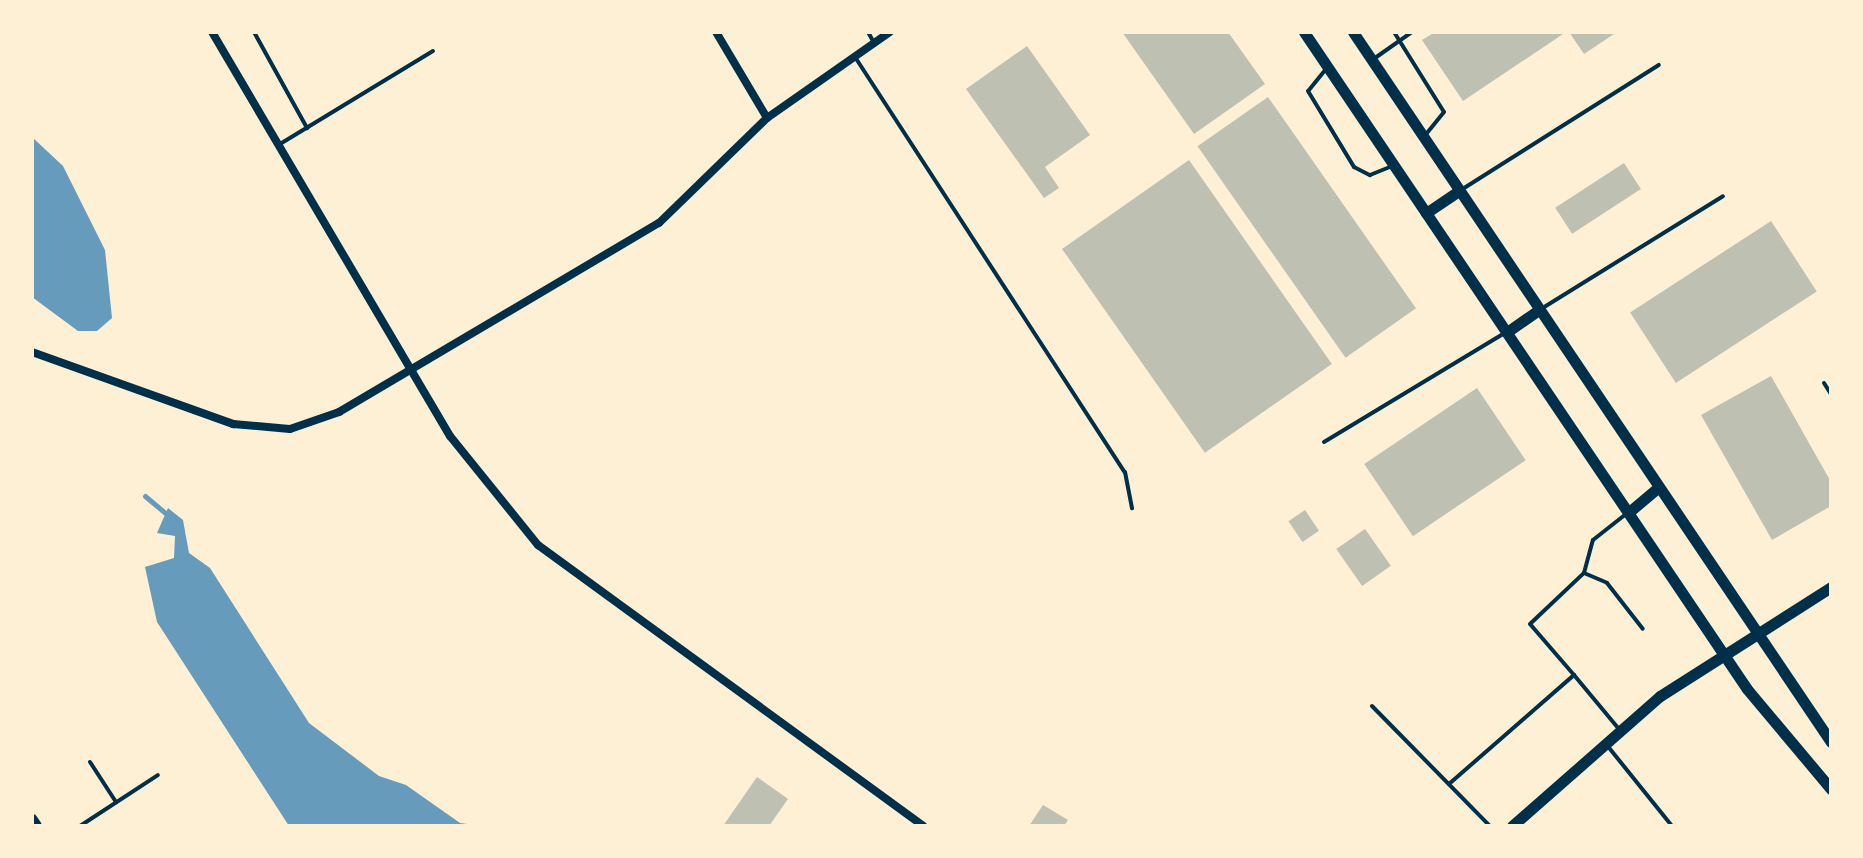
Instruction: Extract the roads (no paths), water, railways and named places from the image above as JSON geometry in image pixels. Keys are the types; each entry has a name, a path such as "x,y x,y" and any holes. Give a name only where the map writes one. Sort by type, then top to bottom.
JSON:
{"main road":[{"path":"32,820 36,826"}],"street":[{"path":"212,32 411,372 479,480 575,579 923,826"},
{"path":"716,32 767,118"},
{"path":"32,352 233,424 290,429 339,412 659,223 767,118 890,32"},
{"path":"1304,32 1723,653 1793,752 1831,789"},
{"path":"1353,32 1831,742"},
{"path":"1426,213 1459,191"},
{"path":"1507,332 1539,310"},
{"path":"1629,512 1658,488"},
{"path":"1512,826 1618,728 1723,653 1831,587"}],"lane":[{"path":"254,32 308,129"},
{"path":"868,32 874,43"},
{"path":"1394,32 1444,112 1423,137"},
{"path":"1372,61 1412,32"},
{"path":"278,145 433,51"},
{"path":"855,57 1125,472 1132,508"},
{"path":"1459,191 1659,65"},
{"path":"1328,67 1308,91 1354,167 1370,175 1394,165"},
{"path":"1539,310 1723,196"},
{"path":"1324,442 1455,357 1507,332"},
{"path":"1824,383 1831,394"},
{"path":"1618,728 1530,624 1584,573 1593,540 1629,512"},
{"path":"1584,573 1607,583 1643,629"},
{"path":"1449,784 1574,675"},
{"path":"1372,706 1490,826"},
{"path":"1603,741 1672,826"},
{"path":"90,762 116,802"},
{"path":"80,826 158,775"}],"water":[{"path":"32,137 63,166 105,250 112,318 97,331 78,331 32,297"},
{"path":"168,508 183,520 189,553 210,568 309,723 379,776 406,785 460,823 482,826 289,826 157,622 145,567 174,558 175,536 157,533"}],"waterway":[{"path":"145,496 169,516"}]}
